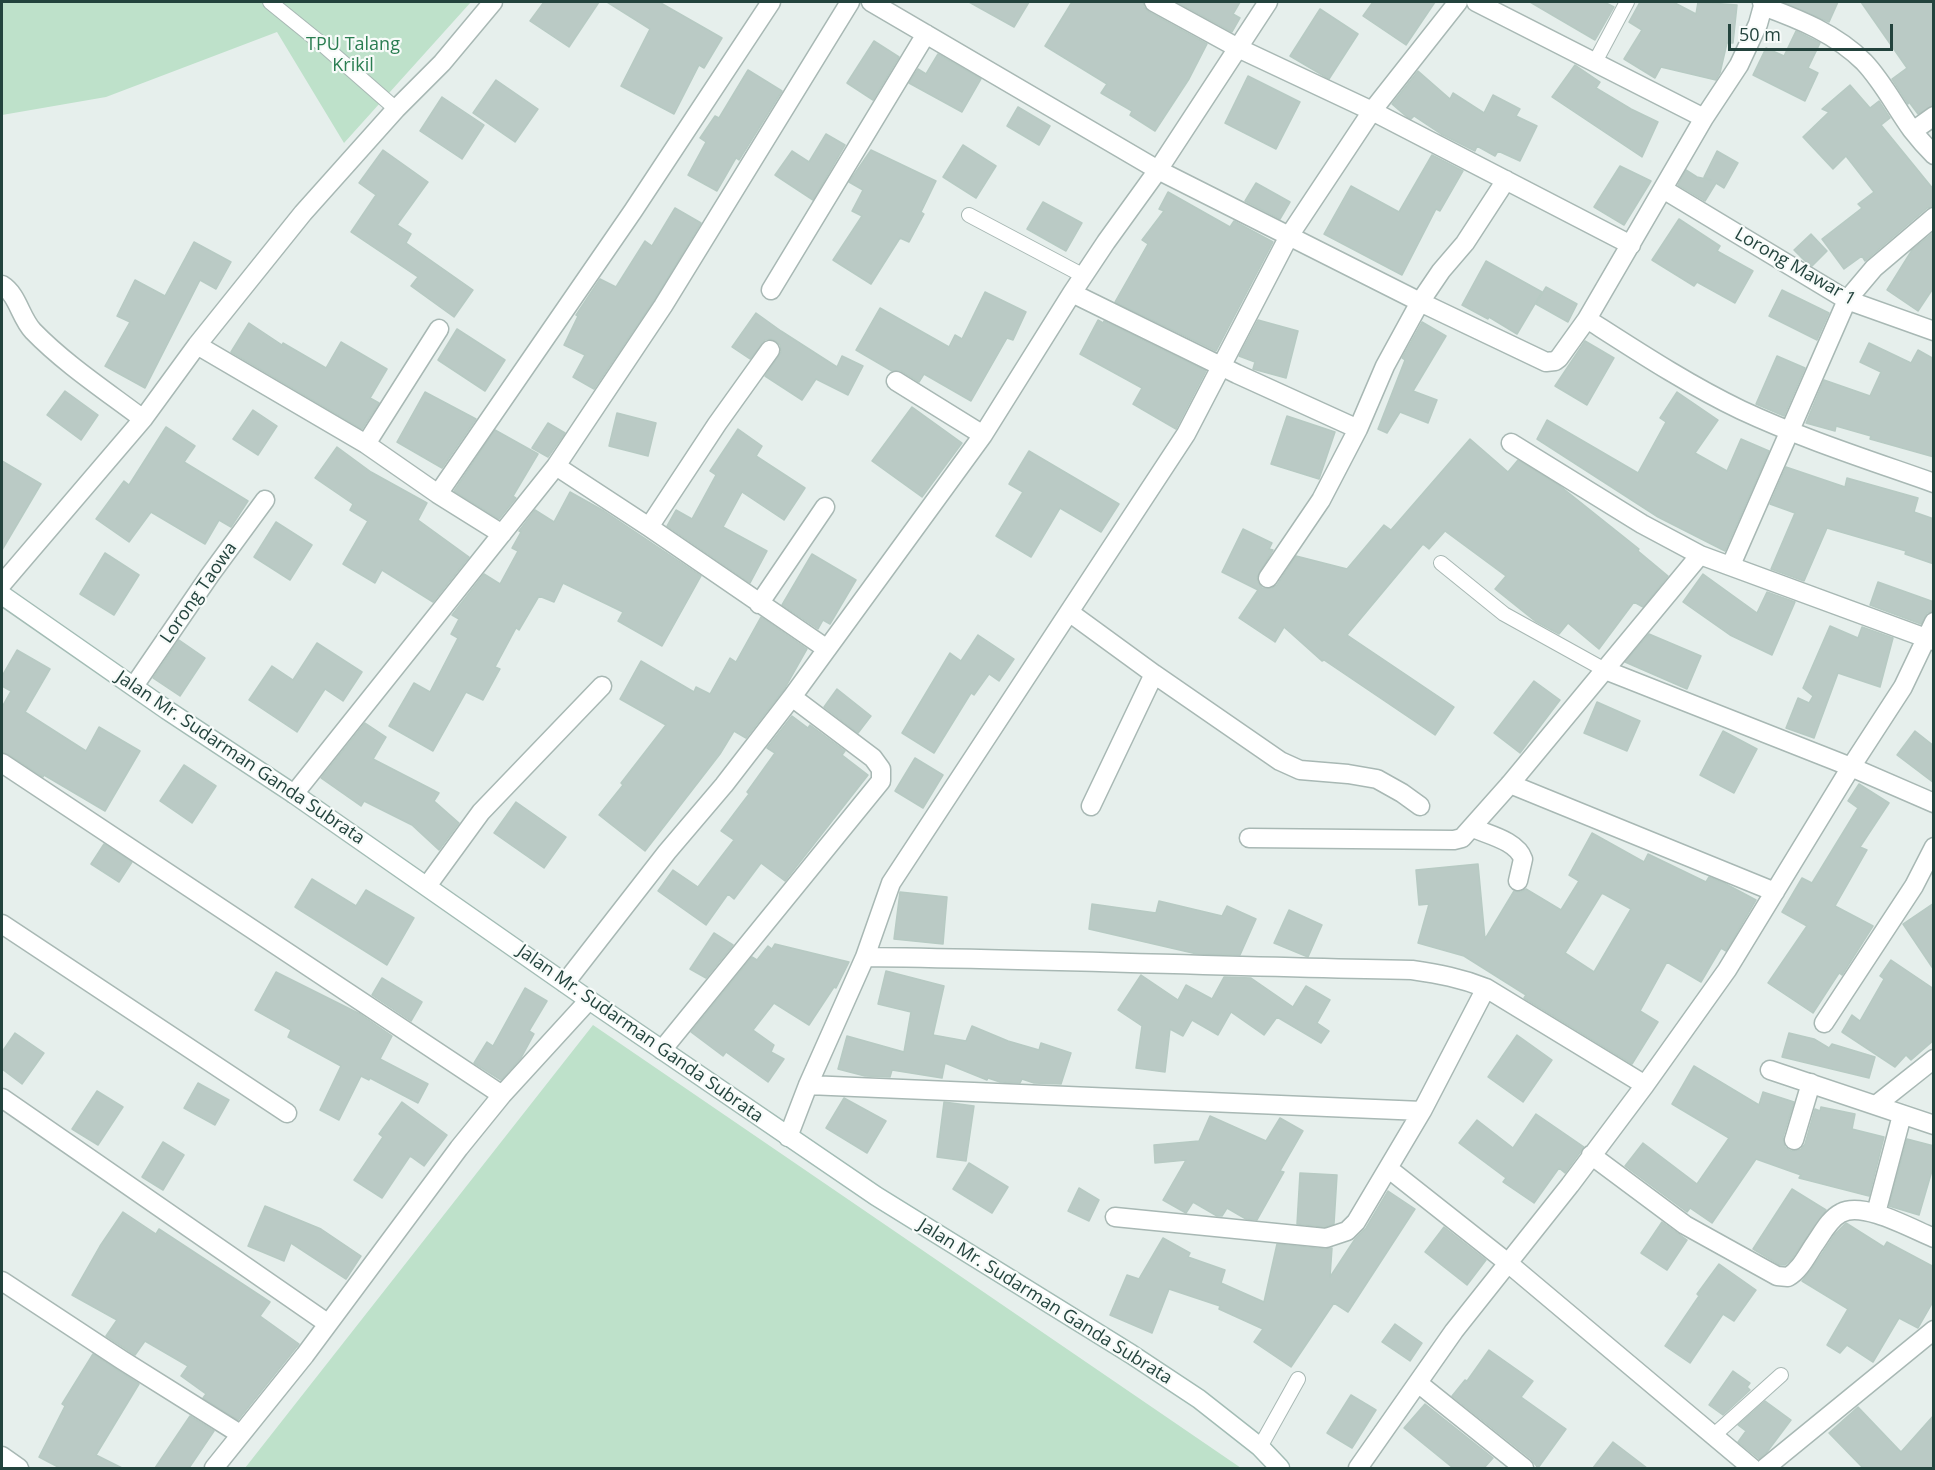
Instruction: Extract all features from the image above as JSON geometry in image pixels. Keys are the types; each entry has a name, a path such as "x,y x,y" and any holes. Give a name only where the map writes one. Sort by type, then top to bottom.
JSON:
{"street":[{"path":"2,584 143,419 197,345 303,213 396,109 442,63 493,2"},
{"path":"438,494 633,212 771,2"},
{"path":"294,794 556,466 663,306 850,2"},
{"path":"871,2 1158,170 1420,302 1546,362 1556,361 1559,358 1587,319 1704,118 1739,65 1758,24 1762,4 1823,31 1844,45 1864,63 1913,131 1934,155"},
{"path":"1154,2 1238,48 1372,111 1631,245"},
{"path":"565,983 792,697 983,435 1072,293 1158,170 1268,2"},
{"path":"788,1137 808,1084 865,957 891,883 1186,435 1289,236 1372,111 1458,2"},
{"path":"1476,2 1704,118"},
{"path":"771,290 926,34"},
{"path":"1913,131 1934,116"},
{"path":"1268,578 1321,500 1358,429 1385,366 1420,302 1465,243 1506,180"},
{"name":"Lorong Mawar 1","path":"1663,189 1847,300 1934,331"},
{"path":"1731,565 1847,300 1874,268 1934,217"},
{"path":"2,285 9,290 31,329 73,366 143,419"},
{"path":"1072,293 1358,429"},
{"path":"1587,319 1740,410 1789,431 1934,483"},
{"path":"366,444 439,329"},
{"path":"197,345 366,444 438,494 502,534"},
{"path":"649,527 717,424 770,350"},
{"path":"896,381 983,435"},
{"path":"1358,1468 1454,1331 1645,1085 1727,970 1902,687 1931,634 1700,555 1642,524 1511,442"},
{"path":"556,466 827,650"},
{"name":"Lorong Taowa","path":"134,686 265,500"},
{"path":"759,604 825,507"},
{"path":"1249,838 1454,840 1462,838 1473,828 1700,555"},
{"name":"Jalan Mr. Sudarman Ganda Subrata","path":"2,595 294,794 788,1137 886,1202 1131,1354 1199,1400 1260,1447 1280,1468"},
{"path":"1069,612 1154,674 1299,770 1377,779 1420,806"},
{"path":"1605,670 1934,802"},
{"path":"1091,806 1154,674"},
{"path":"427,886 481,812 602,686"},
{"path":"662,1050 881,781 881,769 873,758 792,697"},
{"path":"2,763 502,1095"},
{"path":"1510,784 1775,892"},
{"path":"1473,828 1518,850 1523,859 1518,881"},
{"path":"1824,1023 1914,886 1934,848"},
{"path":"2,924 287,1113"},
{"path":"865,957 1001,958 1227,967 1412,970 1463,979 1486,988 1645,1085"},
{"path":"1115,1217 1326,1238 1347,1232 1356,1222 1389,1169 1486,988"},
{"path":"214,1468 264,1408 459,1148 502,1095 589,1000"},
{"path":"1876,1105 1934,1059"},
{"path":"1770,1070 1934,1125"},
{"path":"1794,1140 1810,1083"},
{"path":"808,1084 1422,1111"},
{"path":"2,1098 327,1323"},
{"path":"1876,1213 1902,1115"},
{"path":"1591,1155 1685,1225 1777,1276 1788,1277 1797,1271 1827,1226 1843,1211 1876,1213 1934,1238"},
{"path":"1389,1169 1508,1263 1752,1468"},
{"path":"2,1281 240,1434"},
{"path":"1765,1468 1934,1330"},
{"path":"1418,1383 1524,1468"},
{"path":"2,1456 19,1468"}],"lane":[{"path":"270,2 324,45 396,109"},
{"path":"1595,63 1627,2"},
{"path":"969,215 1084,276"},
{"path":"1441,563 1504,614 1605,670"},
{"path":"1713,1436 1781,1375"},
{"path":"1260,1447 1298,1379"}],"green space":[{"name":"TPU Talang Krikil","path":"2,2 471,2 344,143 277,32 106,97 2,115"},
{"path":"593,1025 1241,1468 245,1468"}],"building":[{"path":"544,2 599,2 569,47 530,21"},
{"path":"607,2 659,2 722,38 704,68 699,65 674,114 621,86 650,29"},
{"path":"969,2 1029,2 1014,27"},
{"path":"1072,2 1143,2 1149,12 1207,44 1189,79 1155,131 1130,115 1132,111 1101,93 1107,84 1045,46"},
{"path":"1177,2 1240,2 1233,14 1240,18 1232,32"},
{"path":"1373,2 1435,2 1406,45 1363,16"},
{"path":"1530,2 1604,2 1614,7 1595,40"},
{"path":"1640,2 1673,2 1696,14 1698,2 1737,5 1733,43 1727,43 1720,73 1716,80 1661,67 1655,78 1624,59 1642,30 1629,22"},
{"path":"1783,2 1838,2 1829,22"},
{"path":"1861,2 1934,2 1934,105 1918,114 1909,102 1908,104 1892,79 1907,68"},
{"path":"1320,9 1358,34 1329,79 1290,56"},
{"path":"1796,31 1820,43 1808,68 1818,73 1805,101 1753,75 1766,48 1784,56"},
{"path":"874,41 899,57 873,100 847,83"},
{"path":"938,54 981,79 962,112 909,83 918,69 926,74"},
{"path":"1575,65 1600,82 1596,88 1658,122 1642,157 1552,97"},
{"path":"748,70 782,91 739,160 736,158 717,191 688,175 706,142 700,138 715,116 719,118"},
{"path":"1418,71 1450,99 1453,93 1484,113 1493,95 1520,109 1516,116 1537,126 1520,161 1498,151 1495,156 1477,146 1475,151 1441,134 1414,116 1411,119 1407,117 1392,104"},
{"path":"1248,76 1300,102 1276,149 1225,123"},
{"path":"496,80 538,109 515,142 473,113"},
{"path":"1850,85 1870,108 1879,101 1890,118 1881,125 1934,190 1934,206 1927,208 1865,261 1862,256 1844,269 1822,239 1862,208 1858,204 1874,192 1846,156 1833,169 1803,137 1829,112 1822,109"},
{"path":"442,97 484,125 462,159 420,131"},
{"path":"1018,107 1050,126 1039,145 1007,126"},
{"path":"826,134 845,145 813,200 775,175 792,151 809,162"},
{"path":"963,145 996,166 976,198 943,177"},
{"path":"383,150 428,182 397,225 411,234 406,243 473,290 454,317 411,286 418,277 351,232 376,195 359,183"},
{"path":"871,150 936,181 921,212 924,214 909,242 900,238 871,284 833,260 862,216 852,211 863,190 849,182"},
{"path":"1717,151 1738,163 1724,188 1716,183 1705,201 1678,185 1686,170 1697,177 1711,180 1704,177"},
{"path":"1432,155 1463,171 1440,211 1436,209 1402,275 1324,234 1351,186 1399,212"},
{"path":"1620,166 1651,181 1624,225 1594,207"},
{"path":"1256,183 1290,202 1280,219 1245,201"},
{"path":"1168,192 1230,227 1234,221 1273,242 1216,351 1115,302 1148,244 1142,240 1164,211 1159,209"},
{"path":"1043,202 1082,223 1066,251 1027,229"},
{"path":"675,208 701,223 654,300 594,389 573,377 585,355 564,345 578,316 576,315 600,279 616,287 645,241 652,246"},
{"path":"1679,219 1720,246 1717,251 1753,271 1735,303 1697,282 1694,286 1652,260"},
{"path":"1934,232 1934,287 1918,311 1887,290 1912,250"},
{"path":"1811,234 1827,251 1812,266 1794,250"},
{"path":"194,242 231,262 216,289 200,280 145,388 105,366 130,322 117,316 135,280 165,296"},
{"path":"1486,261 1542,292 1517,334 1489,317 1488,319 1462,305"},
{"path":"1546,287 1577,304 1568,322 1536,304"},
{"path":"1782,290 1829,313 1817,340 1769,316"},
{"path":"985,292 1026,312 1013,340 1007,338 971,401 924,374 919,382 901,371 892,371 856,350 880,308 949,347 955,335 962,339"},
{"path":"756,313 837,367 842,356 863,366 848,395 816,379 802,400 765,376 781,352 780,345 776,341 765,340 750,359 732,347"},
{"path":"1098,320 1206,371 1176,429 1133,404 1142,388 1080,354"},
{"path":"1258,320 1298,331 1286,378 1253,369 1255,362 1239,356"},
{"path":"1422,322 1446,336 1413,391 1437,400 1428,423 1400,412 1387,433 1378,429 1405,360 1402,358"},
{"path":"249,323 282,345 283,343 326,368 341,342 387,369 370,398 379,403 362,429 231,352"},
{"path":"457,329 505,360 485,391 438,360"},
{"path":"1585,341 1614,358 1587,405 1555,386"},
{"path":"1869,343 1911,363 1918,350 1934,359 1934,457 1870,439 1871,436 1836,426 1835,431 1806,423 1824,380 1870,396 1881,372 1860,362"},
{"path":"1777,356 1805,368 1784,416 1756,404"},
{"path":"65,391 98,415 81,440 47,415"},
{"path":"425,392 476,419 442,468 397,442"},
{"path":"1677,392 1718,420 1695,453 1727,471 1741,439 1769,451 1725,551 1658,517 1537,439 1547,420 1638,473 1666,422 1660,418"},
{"path":"912,407 962,443 922,497 872,461"},
{"path":"253,410 277,426 258,455 233,439"},
{"path":"617,413 656,423 648,456 609,446"},
{"path":"1287,416 1335,432 1319,479 1271,464"},
{"path":"548,423 565,433 548,457 532,448"},
{"path":"166,427 195,446 184,462 248,501 231,527 219,520 205,544 151,512 129,542 96,519 124,481 129,485"},
{"path":"738,429 762,446 756,456 805,488 784,520 742,492 723,527 767,551 750,583 667,526 676,510 692,519 716,475 710,471"},
{"path":"495,430 538,454 513,496 516,498 499,519 454,491"},
{"path":"1470,439 1508,472 1518,460 1560,486 1639,549 1638,551 1668,576 1643,607 1634,602 1599,649 1568,623 1559,634 1535,621 1495,589 1506,576 1445,531 1429,549 1423,544 1347,635 1454,707 1435,735 1324,660 1322,661 1284,627 1275,642 1239,618 1258,590 1222,572 1243,529 1272,543 1269,549 1273,550 1257,577 1262,588 1272,588 1277,585 1296,556 1347,569 1384,525 1391,530"},
{"path":"337,447 371,472 427,503 418,520 469,557 433,602 382,570 375,583 343,564 368,521 350,510 353,504 315,478"},
{"path":"1029,451 1119,504 1101,532 1060,508 1031,557 996,536 1023,492 1009,484"},
{"path":"2,461 41,484 2,550"},
{"path":"1786,467 1845,487 1847,478 1918,498 1914,512 1934,519 1934,564 1905,554 1906,551 1827,528 1804,581 1771,569 1795,513 1770,504"},
{"path":"570,492 604,511 701,576 662,646 618,621 623,612 563,583 554,602 539,596 519,630 516,628 495,667 500,669 483,700 466,692 433,751 389,726 414,683 430,692 458,638 451,634 459,619 452,615 484,574 500,584 518,551 512,548 521,532 519,531 535,510 554,522"},
{"path":"276,522 312,545 290,580 254,557"},
{"path":"105,553 139,575 114,615 80,594"},
{"path":"812,554 856,580 830,624 823,620 818,629 782,605"},
{"path":"1703,574 1757,613 1767,592 1795,602 1772,655 1730,635 1683,602"},
{"path":"1878,582 1934,602 1934,611 1927,613 1921,624 1870,605"},
{"path":"761,617 807,649 785,688 746,738 734,731 720,754 645,851 599,815 666,725 620,699 641,661 694,692 696,687 710,694 730,658 736,662"},
{"path":"1830,626 1858,638 1862,627 1893,638 1880,687 1838,673 1814,738 1786,728 1798,698 1809,703 1813,696 1803,688"},
{"path":"1649,634 1701,656 1687,689 1625,662"},
{"path":"978,635 1014,659 999,681 989,674 974,695 971,693 934,753 902,733 950,653 961,661"},
{"path":"179,640 205,658 180,696 153,678"},
{"path":"317,643 362,672 343,701 325,689 297,732 249,700 272,666 293,680"},
{"path":"17,650 50,669 25,712 86,751 99,727 140,751 105,811 2,752 2,707 11,691 2,686 2,676"},
{"path":"1534,681 1560,700 1520,753 1494,733"},
{"path":"837,689 871,716 858,733 824,707"},
{"path":"1597,702 1640,721 1627,751 1584,733"},
{"path":"792,716 808,728 810,725 845,751 842,755 868,775 785,881 761,863 734,899 728,894 706,925 658,891 673,870 698,887 734,840 721,831 749,794 747,792 775,753 767,748"},
{"path":"365,723 386,737 373,759 439,793 434,801 459,823 439,850 412,825 364,801 361,806 321,778"},
{"path":"1723,731 1757,749 1734,793 1700,775"},
{"path":"1915,731 1934,746 1934,783 1897,755"},
{"path":"915,758 943,775 923,808 895,791"},
{"path":"184,765 216,786 192,823 160,801"},
{"path":"1859,784 1889,803 1860,847 1867,850 1835,906 1873,926 1842,975 1839,973 1813,1013 1768,983 1807,926 1782,912 1802,878 1812,883 1858,808 1848,801"},
{"path":"516,802 566,837 544,868 494,833"},
{"path":"1592,833 1644,862 1648,854 1706,882 1709,877 1724,883 1756,900 1726,951 1721,948 1701,982 1667,962 1640,1011 1658,1022 1632,1064 1524,998 1526,995 1464,956 1418,943 1429,904 1419,905 1416,870 1478,864 1485,939 1514,891 1521,892 1526,889 1561,910 1579,881 1569,875","holes":["1602,893 1631,909 1594,972 1565,953"]},
{"path":"104,844 132,862 119,882 91,864"},
{"path":"312,879 356,906 366,890 414,918 387,965 295,907"},
{"path":"900,892 947,897 943,944 894,939"},
{"path":"1159,901 1222,916 1227,906 1256,919 1240,955 1197,954 1089,929 1092,904 1156,913"},
{"path":"1934,903 1934,970 1903,924"},
{"path":"1289,910 1322,925 1308,957 1274,943"},
{"path":"714,933 733,945 706,978 690,969"},
{"path":"775,944 849,962 836,988 834,987 809,1025 774,1003 753,1030 774,1045 771,1052 784,1059 768,1082 726,1052 723,1056 691,1032 752,957 757,960 768,946 772,949"},
{"path":"1891,960 1934,989 1934,1040 1911,1060 1906,1055 1895,1067 1842,1032 1852,1015 1860,1021 1884,979 1880,976"},
{"path":"886,971 944,986 933,1035 966,1041 972,1026 1008,1041 1039,1050 1041,1043 1071,1053 1061,1084 1034,1083 1022,1079 1020,1083 1000,1082 988,1078 987,1080 945,1063 942,1078 892,1070 890,1077 865,1076 838,1069 847,1036 904,1052 911,1012 878,1004"},
{"path":"276,972 360,1014 392,1036 380,1059 428,1084 418,1103 370,1078 369,1080 361,1076 339,1120 320,1110 341,1066 288,1037 291,1030 255,1010"},
{"path":"1141,975 1178,1000 1186,985 1212,999 1224,977 1251,978 1293,1007 1306,986 1330,1000 1317,1023 1329,1031 1321,1043 1277,1017 1264,1035 1231,1012 1218,1035 1192,1020 1183,1036 1170,1029 1165,1072 1136,1068 1142,1026 1118,1010"},
{"path":"382,978 422,1002 411,1021 372,995"},
{"path":"525,988 547,1001 529,1031 534,1034 521,1058 501,1080 474,1063 487,1042 493,1046"},
{"path":"15,1033 44,1053 22,1084 2,1069 2,1052"},
{"path":"1789,1033 1814,1039 1829,1048 1832,1044 1875,1057 1869,1078 1782,1057"},
{"path":"1517,1035 1552,1060 1523,1102 1488,1077"},
{"path":"1694,1066 1759,1105 1763,1092 1794,1102 1783,1137 1785,1147 1791,1151 1801,1149 1805,1144 1815,1109 1820,1111 1821,1107 1855,1114 1852,1129 1884,1137 1869,1196 1799,1178 1801,1175 1756,1159 1712,1223 1690,1208 1687,1212 1625,1166 1643,1143 1697,1184 1729,1138 1672,1104"},
{"path":"198,1083 229,1100 215,1125 184,1108"},
{"path":"97,1091 123,1107 98,1145 72,1129"},
{"path":"844,1098 886,1121 867,1153 826,1128"},
{"path":"402,1102 447,1135 424,1166 410,1156 382,1198 354,1180 383,1137 379,1134"},
{"path":"944,1102 974,1106 966,1161 937,1157"},
{"path":"1536,1114 1584,1147 1565,1173 1559,1168 1534,1203 1503,1182 1506,1178 1459,1143 1477,1120 1513,1148"},
{"path":"1210,1116 1266,1141 1280,1118 1303,1131 1280,1171 1284,1172 1257,1220 1246,1219 1227,1208 1222,1216 1217,1216 1193,1202 1186,1213 1163,1200 1186,1160 1155,1163 1154,1145 1199,1141"},
{"path":"1907,1139 1934,1146 1934,1164 1919,1215 1889,1206"},
{"path":"163,1142 184,1155 163,1190 142,1177"},
{"path":"969,1163 1008,1187 992,1213 953,1189"},
{"path":"1300,1173 1337,1175 1334,1224 1325,1227 1297,1224"},
{"path":"1079,1188 1099,1200 1089,1221 1068,1211"},
{"path":"1792,1189 1826,1210 1791,1260 1785,1265 1780,1265 1753,1249"},
{"path":"1388,1191 1415,1209 1348,1312 1334,1303 1291,1367 1254,1342 1263,1329 1219,1309 1220,1306 1169,1289 1152,1333 1110,1315 1127,1275 1139,1279 1163,1238 1190,1253 1188,1257 1225,1270 1221,1283 1264,1302 1277,1244 1332,1248 1330,1277 1355,1239 1366,1228"},
{"path":"265,1206 321,1229 361,1256 346,1279 291,1243 284,1261 248,1246"},
{"path":"123,1212 156,1234 159,1229 270,1302 260,1316 299,1344 238,1420 203,1398 206,1394 181,1376 188,1366 145,1341 135,1355 106,1336 117,1320 72,1295"},
{"path":"1662,1222 1687,1240 1667,1270 1641,1253"},
{"path":"1846,1223 1884,1247 1887,1242 1934,1267 1934,1300 1918,1328 1899,1318 1873,1362 1847,1345 1840,1353 1827,1345 1848,1309 1802,1281 1835,1234"},
{"path":"1444,1227 1486,1260 1467,1285 1425,1252"},
{"path":"1719,1264 1756,1290 1734,1321 1723,1314 1690,1363 1665,1346 1699,1296 1697,1294"},
{"path":"1395,1324 1422,1343 1410,1361 1382,1342"},
{"path":"1489,1350 1533,1381 1521,1397 1566,1429 1538,1468 1531,1459 1452,1396 1465,1380 1467,1381"},
{"path":"93,1354 139,1384 96,1455 122,1468 60,1468 39,1457 65,1406 62,1404"},
{"path":"1733,1371 1750,1383 1747,1387 1750,1390 1723,1415 1709,1405"},
{"path":"1351,1395 1376,1410 1352,1448 1327,1433"},
{"path":"1765,1401 1791,1420 1759,1459 1738,1442 1746,1431 1738,1425"},
{"path":"1425,1404 1493,1458 1484,1468 1453,1468 1404,1428"},
{"path":"1858,1407 1901,1452 1934,1415 1934,1468 1863,1468 1829,1433"},
{"path":"190,1416 214,1431 189,1468 155,1468"},
{"path":"1613,1442 1647,1468 1593,1468"}]}
